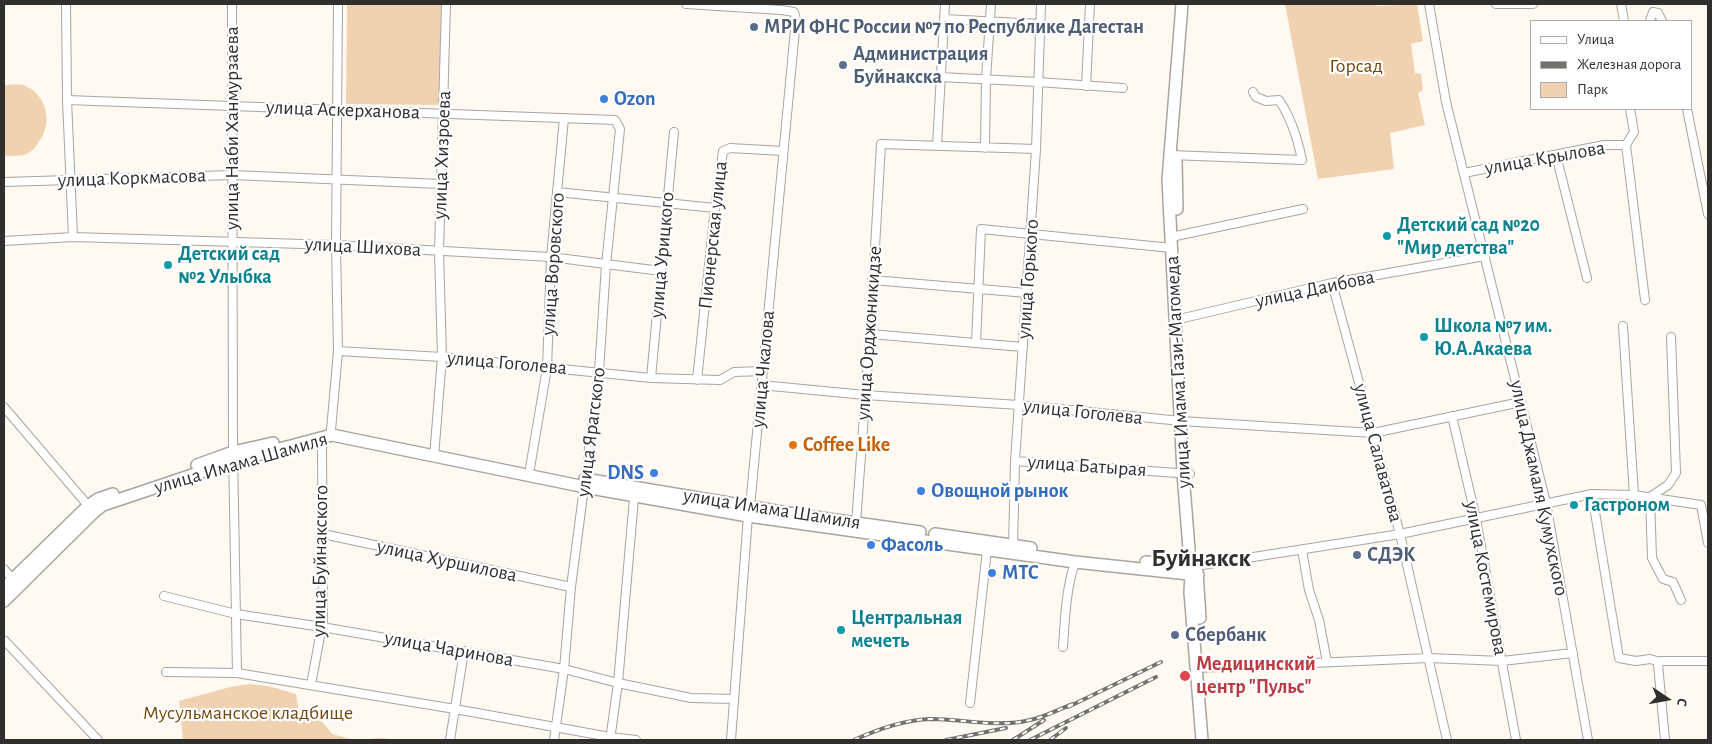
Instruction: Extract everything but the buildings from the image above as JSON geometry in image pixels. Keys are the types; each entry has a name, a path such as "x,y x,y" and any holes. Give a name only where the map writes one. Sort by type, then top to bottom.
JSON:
{"main road":[{"path":"1173,156 1182,4"},
{"path":"1173,156 1187,4"},
{"name":"улица Имама Гази-Магомеда","path":"1173,156 1173,240 1193,571 1190,592 1199,668 1202,740"},
{"name":"улица Имама Шамиля","path":"4,601 91,509 98,499 234,457 328,433 585,483 749,512 856,523 1013,549 1075,562 1193,571"},
{"name":"улица Имама Шамиля","path":"434,453 530,468 633,495 987,550 1013,549 1074,554 1193,571"},
{"name":"улица Имама Шамиля","path":"4,588 91,509"},
{"path":"1199,668 1208,740"}],"street":[{"path":"66,4 67,100 73,237"},
{"name":"улица Наби Ханмурзаева","path":"232,4 231,106 237,672"},
{"name":"улица Буйнакского","path":"312,685 322,627 322,448 328,433 338,351 336,181 338,4"},
{"name":"улица Хизроева","path":"434,453 442,357 439,251 446,4"},
{"name":"улица Чкалова","path":"686,4 781,10 794,12 796,18 749,512 731,740"},
{"path":"945,4 937,145 1036,149"},
{"path":"985,148 986,79 991,4"},
{"name":"улица Горького","path":"1013,549 1015,461 1036,149 1041,4"},
{"path":"1086,86 1090,4"},
{"name":"улица Джамаля Кумухского","path":"1429,4 1446,102 1546,503 1588,740"},
{"path":"1496,4 1533,4"},
{"path":"1621,4 1624,20"},
{"path":"1650,20 1653,12 1658,13 1662,20"},
{"path":"944,19 1040,24"},
{"path":"940,77 1123,88"},
{"path":"1173,156 1302,160 1292,128 1279,100 1266,101 1256,97 1253,92"},
{"name":"улица Аскерханова","path":"67,100 615,120 618,124"},
{"path":"1630,110 1634,132 1626,145 1645,300"},
{"path":"1687,110 1708,214"},
{"name":"улица Воровского","path":"530,468 547,368 551,258 564,118"},
{"name":"улица Ярагского","path":"554,740 564,669 571,587 599,372 606,265 620,129 618,124"},
{"name":"улица Урицкого","path":"651,378 674,132"},
{"name":"улица Орджоникидзе","path":"856,523 870,334 881,144 937,145"},
{"name":"улица Крылова","path":"1464,173 1604,145 1626,145"},
{"name":"Пионерская улица","path":"697,380 714,208 722,151 730,148 783,151"},
{"path":"1556,155 1587,278"},
{"name":"улица Коркмасова","path":"4,182 232,175 336,181 441,184"},
{"path":"557,192 714,208"},
{"path":"976,342 981,229 1152,247 1173,240 1304,209"},
{"name":"улица Шихова","path":"4,241 73,237 336,245 551,258 661,271"},
{"name":"улица Даибова","path":"1179,319 1332,283 1485,256"},
{"path":"872,280 1027,293"},
{"name":"улица Салаватова","path":"1332,283 1400,534 1447,740"},
{"path":"1623,326 1634,495"},
{"path":"870,334 1023,347"},
{"path":"1671,337 1676,473 1668,485 1650,497 1652,558 1663,579 1673,582 1680,600"},
{"name":"улица Гоголева","path":"338,351 442,357 651,378 720,380 734,372 763,371"},
{"name":"улица Гоголева","path":"761,385 865,395 1019,405 1184,422 1373,433 1521,402"},
{"path":"4,407 91,509"},
{"name":"улица Костемирова","path":"1452,416 1476,519 1516,740"},
{"name":"улица Батырая","path":"1015,461 1186,474"},
{"path":"1592,494 1619,658 1636,661 1650,659 1657,661 1665,740"},
{"name":"улица Имама Шамиля","path":"1193,571 1400,534 1592,494 1634,495 1701,505 1708,543"},
{"path":"610,739 618,684 633,495"},
{"name":"улица Хуршилова","path":"323,534 571,587"},
{"path":"970,703 987,550"},
{"path":"1302,550 1309,590 1319,620 1327,662"},
{"path":"1063,647 1070,575 1075,562"},
{"path":"4,569 18,586"},
{"name":"улица Чаринова","path":"164,596 236,614 564,669 618,684 691,698 734,699"},
{"path":"4,640 98,740"},
{"path":"450,740 464,651"},
{"path":"1199,668 1429,658 1502,661 1573,652"},
{"path":"1658,664 1661,661 1708,661"},
{"path":"166,672 237,672 556,727 610,739 636,740"}],"green space":[{"path":"347,4 441,4 440,105 346,104"},
{"name":"Горсад","path":"1285,4 1376,4 1377,6 1417,4 1423,41 1411,44 1415,73 1421,74 1423,90 1418,93 1425,125 1390,133 1394,169 1318,179"},
{"path":"4,85 23,85 31,89 43,102 46,127 34,149 24,155 4,156"},
{"name":"Мусульманское кладбище","path":"249,684 268,686 296,694 299,712 317,715 332,734 354,740 183,740 179,701 230,687"},
{"path":"381,738 398,740 354,740"}],"railway":[{"path":"1068,707 1161,662"},
{"path":"1030,740 1156,677"},
{"path":"854,740 882,729 911,721 943,719 993,723 1018,722 1041,717 1073,704"},
{"path":"1013,740 1044,720"},
{"path":"946,740 1006,728"},
{"path":"1050,740 1066,728"}],"place":[{"name":"МРИ ФНС России №7 по Республике Дагестан","path":"754,27"},
{"name":"Администрация Буйнакска","path":"843,65"},
{"name":"Ozon","path":"604,99"},
{"name":"Детский сад №20 \"Мир детства\"","path":"1387,236"},
{"name":"Детский сад №2 Улыбка","path":"168,265"},
{"name":"Школа №7 им. Ю.А.Акаева","path":"1424,337"},
{"name":"Coffee Like","path":"793,445"},
{"name":"DNS","path":"654,473"},
{"name":"Овощной рынок","path":"921,491"},
{"name":"Гастроном","path":"1574,505"},
{"name":"Фасоль","path":"871,545"},
{"name":"СДЭК","path":"1357,555"},
{"name":"МТС","path":"992,573"},
{"name":"Центральная мечеть","path":"841,630"},
{"name":"Сбербанк","path":"1175,635"},
{"name":"Медицинский центр \"Пульс\"","path":"1185,676"}],"district":[{"name":"Буйнакск","path":"1201,558"}]}
